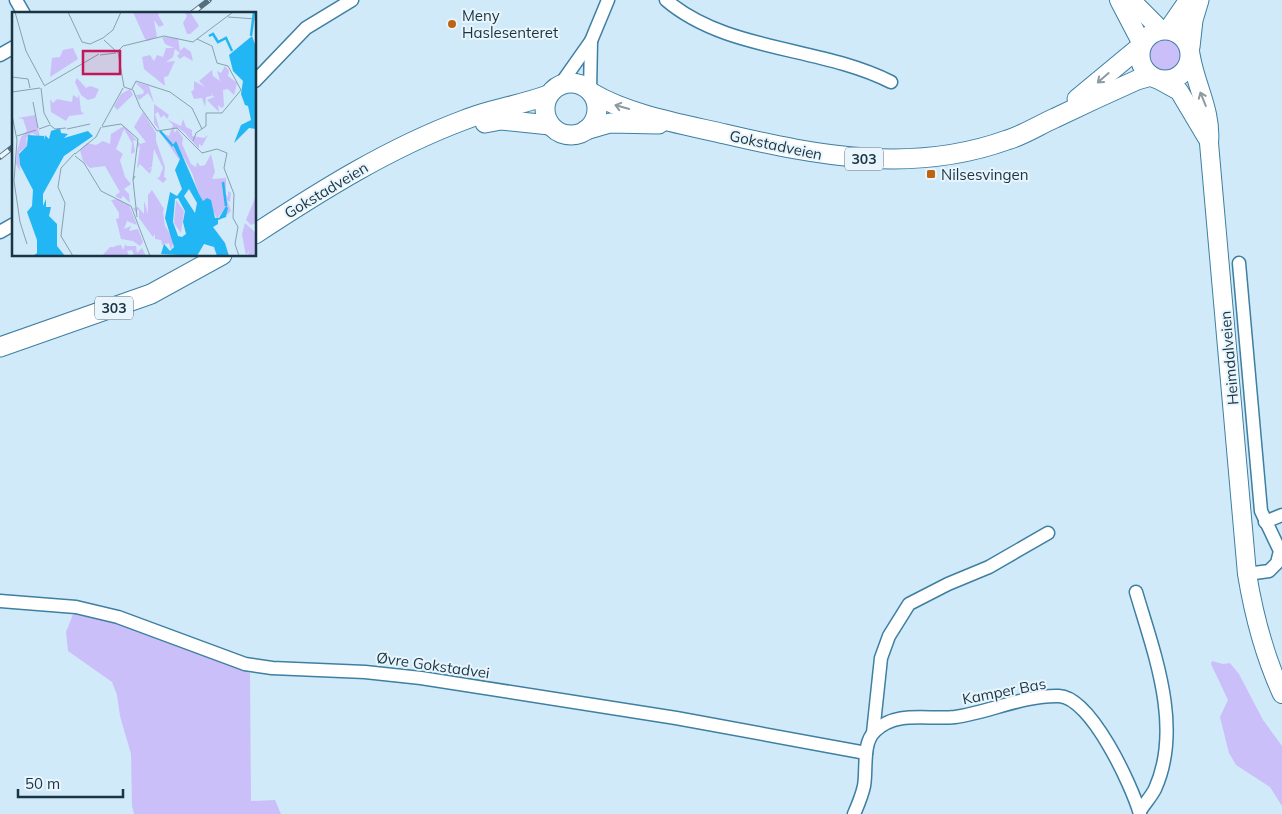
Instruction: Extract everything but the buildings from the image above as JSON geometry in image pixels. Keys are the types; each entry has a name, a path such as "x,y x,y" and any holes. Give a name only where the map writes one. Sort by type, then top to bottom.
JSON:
{"main road":[{"path":"1119,0 1141,45 1141,64 1155,78"},
{"path":"1131,0 1165,29 1185,39 1190,52"},
{"name":"303","path":"1141,45 1152,32 1165,29 1189,0"},
{"path":"1190,52 1193,20 1200,0"},
{"name":"Gokstadveien","path":"1041,125 1086,92 1141,45"},
{"name":"303","path":"1155,78 1167,80 1182,74 1188,66 1190,52"},
{"name":"Heimdalveien","path":"1190,52 1195,80 1206,105 1211,129 1209,142 1247,574 1254,617 1263,648 1282,694"},
{"name":"Gokstadveien","path":"591,92 608,103 686,125 825,155 894,160 965,153 1010,140 1137,80 1155,78"},
{"name":"Heimdalveien","path":"1155,78 1179,91 1209,142"},
{"name":"303","path":"554,90 576,83 591,92"},
{"path":"550,125 544,111 554,90"},
{"name":"Gokstadveien","path":"256,233 319,192 398,148 466,119 521,105 554,90"},
{"path":"586,130 595,118 597,111 591,92"},
{"name":"Gokstadveien","path":"398,148 468,126 501,120 550,125"},
{"name":"Gokstadveien","path":"586,130 610,123 686,125"},
{"name":"303","path":"550,125 556,131 571,135 586,130"},
{"name":"303","path":"0,347 151,294 220,256"}],"street":[{"path":"16,0 23,12"},
{"path":"256,80 306,28 352,0"},
{"path":"554,90 591,41 608,0"},
{"path":"666,0 692,18 714,29 853,66 891,82"},
{"path":"591,41 591,92"},
{"path":"0,55 12,48"},
{"path":"0,232 12,225"},
{"name":"Heimdalveien","path":"1239,263 1255,457 1262,510 1265,522 1278,546 1279,556 1269,571 1247,574"},
{"path":"1265,522 1282,515"},
{"path":"854,814 864,784 866,753 873,732 881,658 889,636 909,604 989,567 1048,533"},
{"name":"Kamper Bas","path":"1136,592 1166,711 1166,749 1155,789 1140,813"},
{"name":"Øvre Gokstadvei","path":"1,602 76,607 118,617 245,664 272,668 365,672 421,678 685,720 866,753"},
{"name":"Kamper Bas","path":"873,732 884,723 897,719 947,718 1032,700 1059,696 1072,698 1102,733 1140,813"}],"shaded area":[{"path":"1166,38 1178,43 1183,55 1178,67 1166,72 1154,67 1149,55 1154,43"},
{"path":"76,607 187,643 250,673 251,801 275,800 281,814 134,814 132,806 131,754 120,716 117,695 112,682 68,651 66,632"},
{"path":"1212,661 1223,664 1230,663 1239,674 1263,720 1282,746 1282,806 1270,787 1236,765 1229,753 1220,717 1228,700 1211,664"}],"railway":[{"path":"194,12 209,0"},
{"path":"0,157 12,148"}],"place":[{"name":"Meny Haslesenteret","path":"452,24"},
{"name":"Nilsesvingen","path":"931,174"}]}
